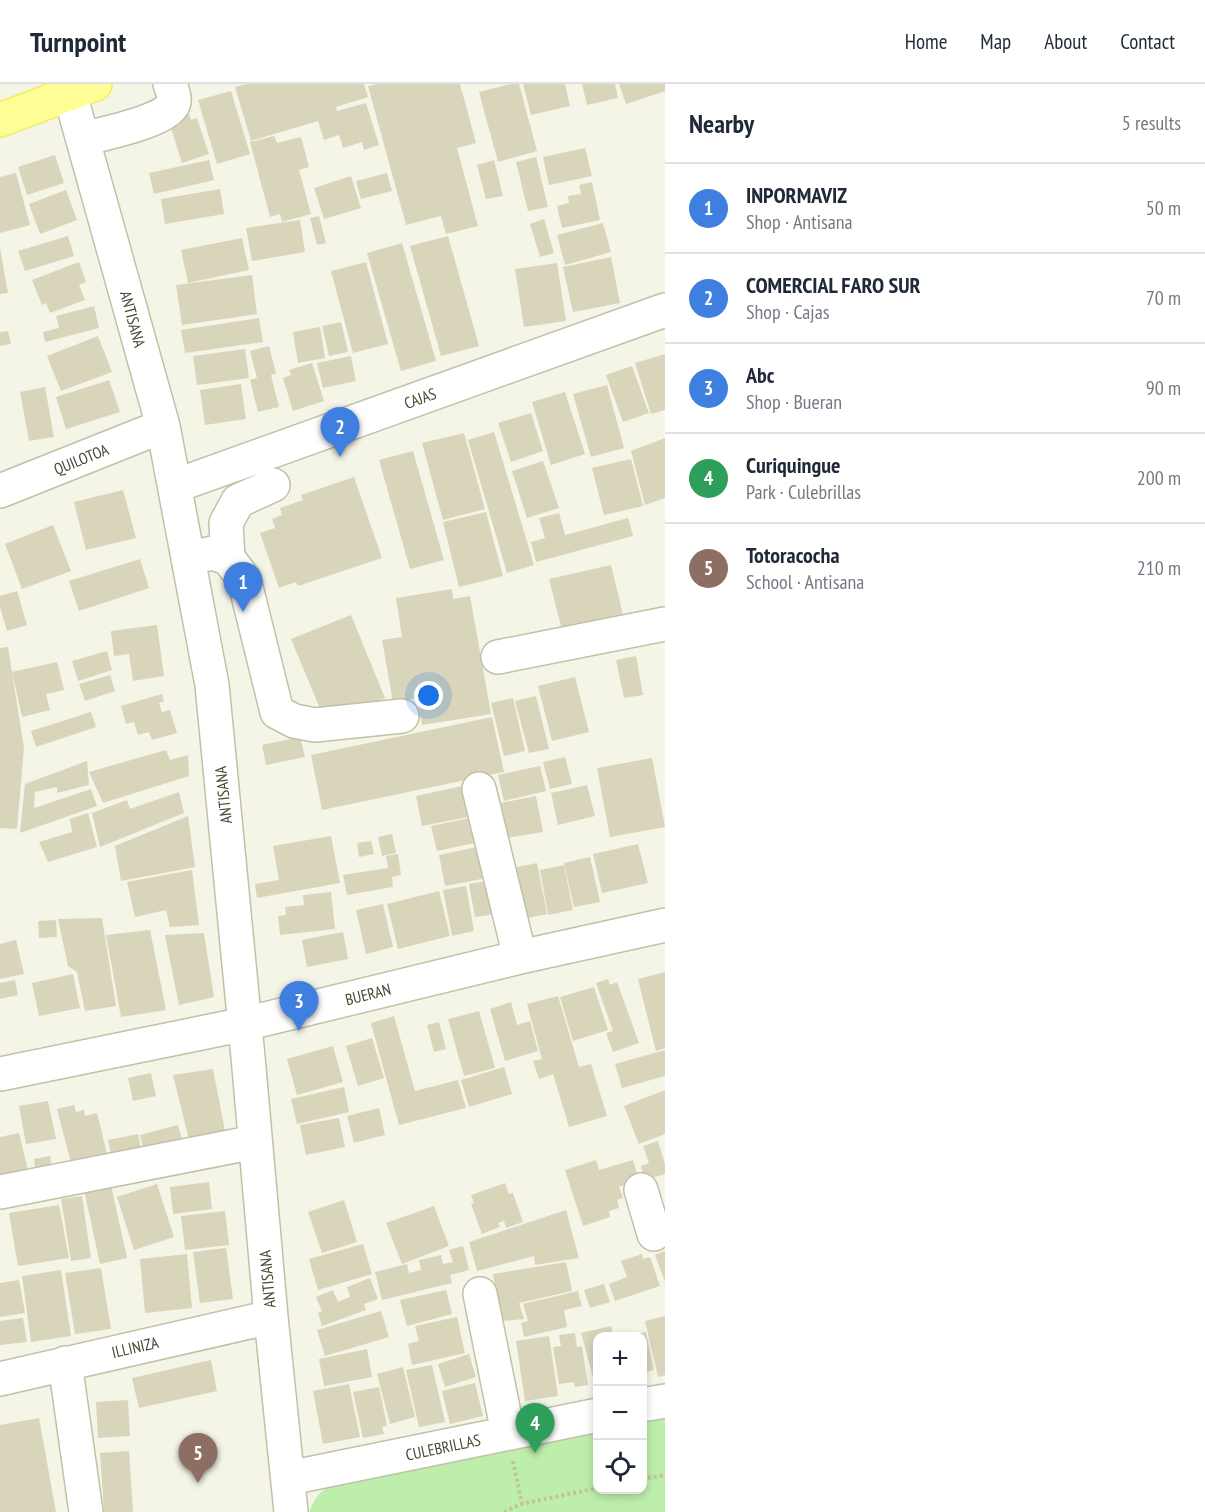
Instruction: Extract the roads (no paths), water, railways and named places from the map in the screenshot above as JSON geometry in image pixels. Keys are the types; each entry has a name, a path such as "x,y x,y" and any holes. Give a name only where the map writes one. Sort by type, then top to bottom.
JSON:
{"main road":[{"path":"0,120 82,89"}],"street":[{"path":"83,139 167,113 174,104 174,94 170,84"},
{"name":"ANTISANA","path":"82,89 83,139 163,426 212,685 291,1512"},
{"name":"CAJAS","path":"175,486 665,310"},
{"name":"QUILOTOA","path":"0,491 163,426"},
{"path":"273,485 238,501 226,523 228,558 244,579 277,712 294,721 315,725 402,716"},
{"path":"188,559 212,553 228,558"},
{"path":"498,657 665,624"},
{"path":"479,789 520,957"},
{"name":"BUERAN","path":"0,1074 245,1024 520,957 665,925"},
{"path":"0,1192 255,1142"},
{"path":"480,1294 508,1433"},
{"name":"ILLINIZA","path":"0,1379 271,1317"},
{"path":"66,1363 86,1512"},
{"path":"647,1404 665,1401"},
{"name":"CULEBRILLAS","path":"289,1478 593,1416"}],"place":[{"name":"COMERCIAL FARO SUR","path":"340,457"},
{"name":"INPORMAVIZ","path":"243,612"},
{"name":"Abc","path":"299,1031"},
{"name":"Curiquingue","path":"535,1453"},
{"name":"Totoracocha","path":"198,1483"}]}
